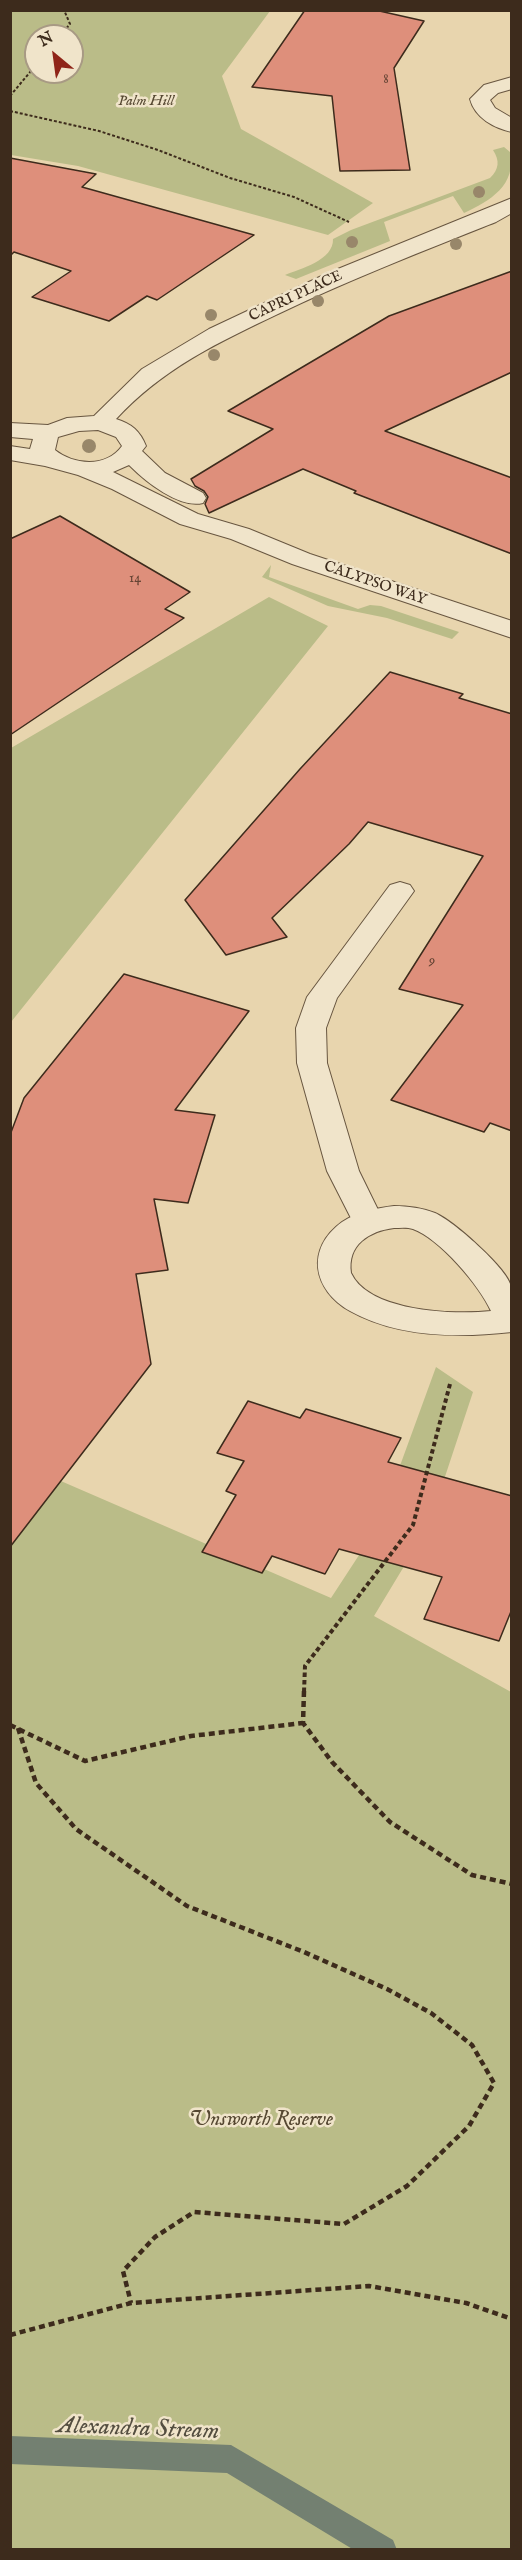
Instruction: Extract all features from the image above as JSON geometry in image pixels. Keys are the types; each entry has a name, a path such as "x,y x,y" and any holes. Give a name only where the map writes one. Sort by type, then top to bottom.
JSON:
{"street":[{"path":"512,83 491,89 480,99 486,111 512,126"},
{"name":"CAPRI PLACE","path":"100,423 124,396 150,374 217,334 315,287 488,217 512,204"},
{"path":"10,430 50,432 73,424 100,423 126,431 132,438 134,446 122,460 110,465 83,469"},
{"path":"49,459 42,453 41,446 50,432"},
{"path":"10,453 49,459"},
{"name":"CALYPSO WAY","path":"130,453 156,478 213,509 240,534"},
{"name":"CALYPSO WAY","path":"49,459 121,484 189,519 240,534 301,559 512,630"},
{"path":"368,1222 342,1171 312,1063 311,1028 322,997 400,891"},
{"path":"406,1216 423,1221 453,1241 495,1286 512,1320 463,1324 424,1321 364,1304 338,1282 333,1268 335,1254 340,1242 368,1222 387,1217 406,1216"}],"path":[{"path":"64,10 70,24"},
{"path":"10,96 24,79"},
{"path":"10,111 99,131 158,150 230,178 294,197 355,225"},
{"path":"450,1384 413,1525 305,1666 303,1723 332,1762 390,1822 472,1875 512,1884"},
{"path":"10,1725 85,1761 191,1736 303,1723"},
{"path":"18,1728 36,1783 75,1829 187,1906 325,1961 387,1989 431,2013 472,2045 494,2083 469,2126 407,2186 344,2224 194,2212 155,2237 123,2271 131,2303"},
{"path":"10,2335 131,2303 369,2286 466,2303 512,2319"}],"green space":[{"name":"Palm Hill","path":"10,11 270,11 222,76 241,129 373,203 328,235 78,166 11,155"},
{"path":"504,147 510,152 509,174 499,190 483,203 464,213 453,196 384,222 390,241 296,279 285,275 315,263 328,253 333,239 351,230 490,178 498,165 493,150"},
{"path":"271,565 269,577 358,609 370,605 381,606 459,632 452,639 387,618 328,606 262,577"},
{"path":"269,597 328,626 11,1022 11,748"},
{"name":"Unsworth Reserve","path":"436,1367 473,1392 429,1525 374,1616 511,1692 511,2549 11,2549 10,1459 331,1598 378,1526"}],"building":[{"path":"305,10 375,10 424,21 394,68 410,170 340,171 332,96 252,87"},
{"path":"10,158 96,174 82,187 254,235 157,300 147,296 109,321 32,297 71,271 14,252 10,256"},
{"path":"512,271 512,372 385,431 512,478 512,554 354,493 356,491 303,469 209,513 205,504 208,497 204,491 195,486 191,479 273,429 228,411 389,316"},
{"path":"60,516 190,592 165,609 184,618 10,735 10,539"},
{"path":"390,672 463,694 459,698 512,714 512,1131 490,1123 484,1132 391,1100 463,1005 399,989 483,856 368,822 349,844 272,918 287,937 226,955 185,900 300,769"},
{"path":"124,974 249,1011 175,1110 215,1115 188,1203 154,1199 168,1270 136,1274 151,1364 10,1547 10,1135 24,1098"},
{"path":"248,1401 300,1418 306,1409 401,1438 388,1462 512,1496 512,1609 499,1641 424,1619 442,1577 339,1549 325,1574 272,1556 262,1573 202,1552 236,1495 226,1491 244,1461 217,1453"}],"waterway":[{"name":"Alexandra Stream","path":"10,2450 231,2459 382,2550"}]}
